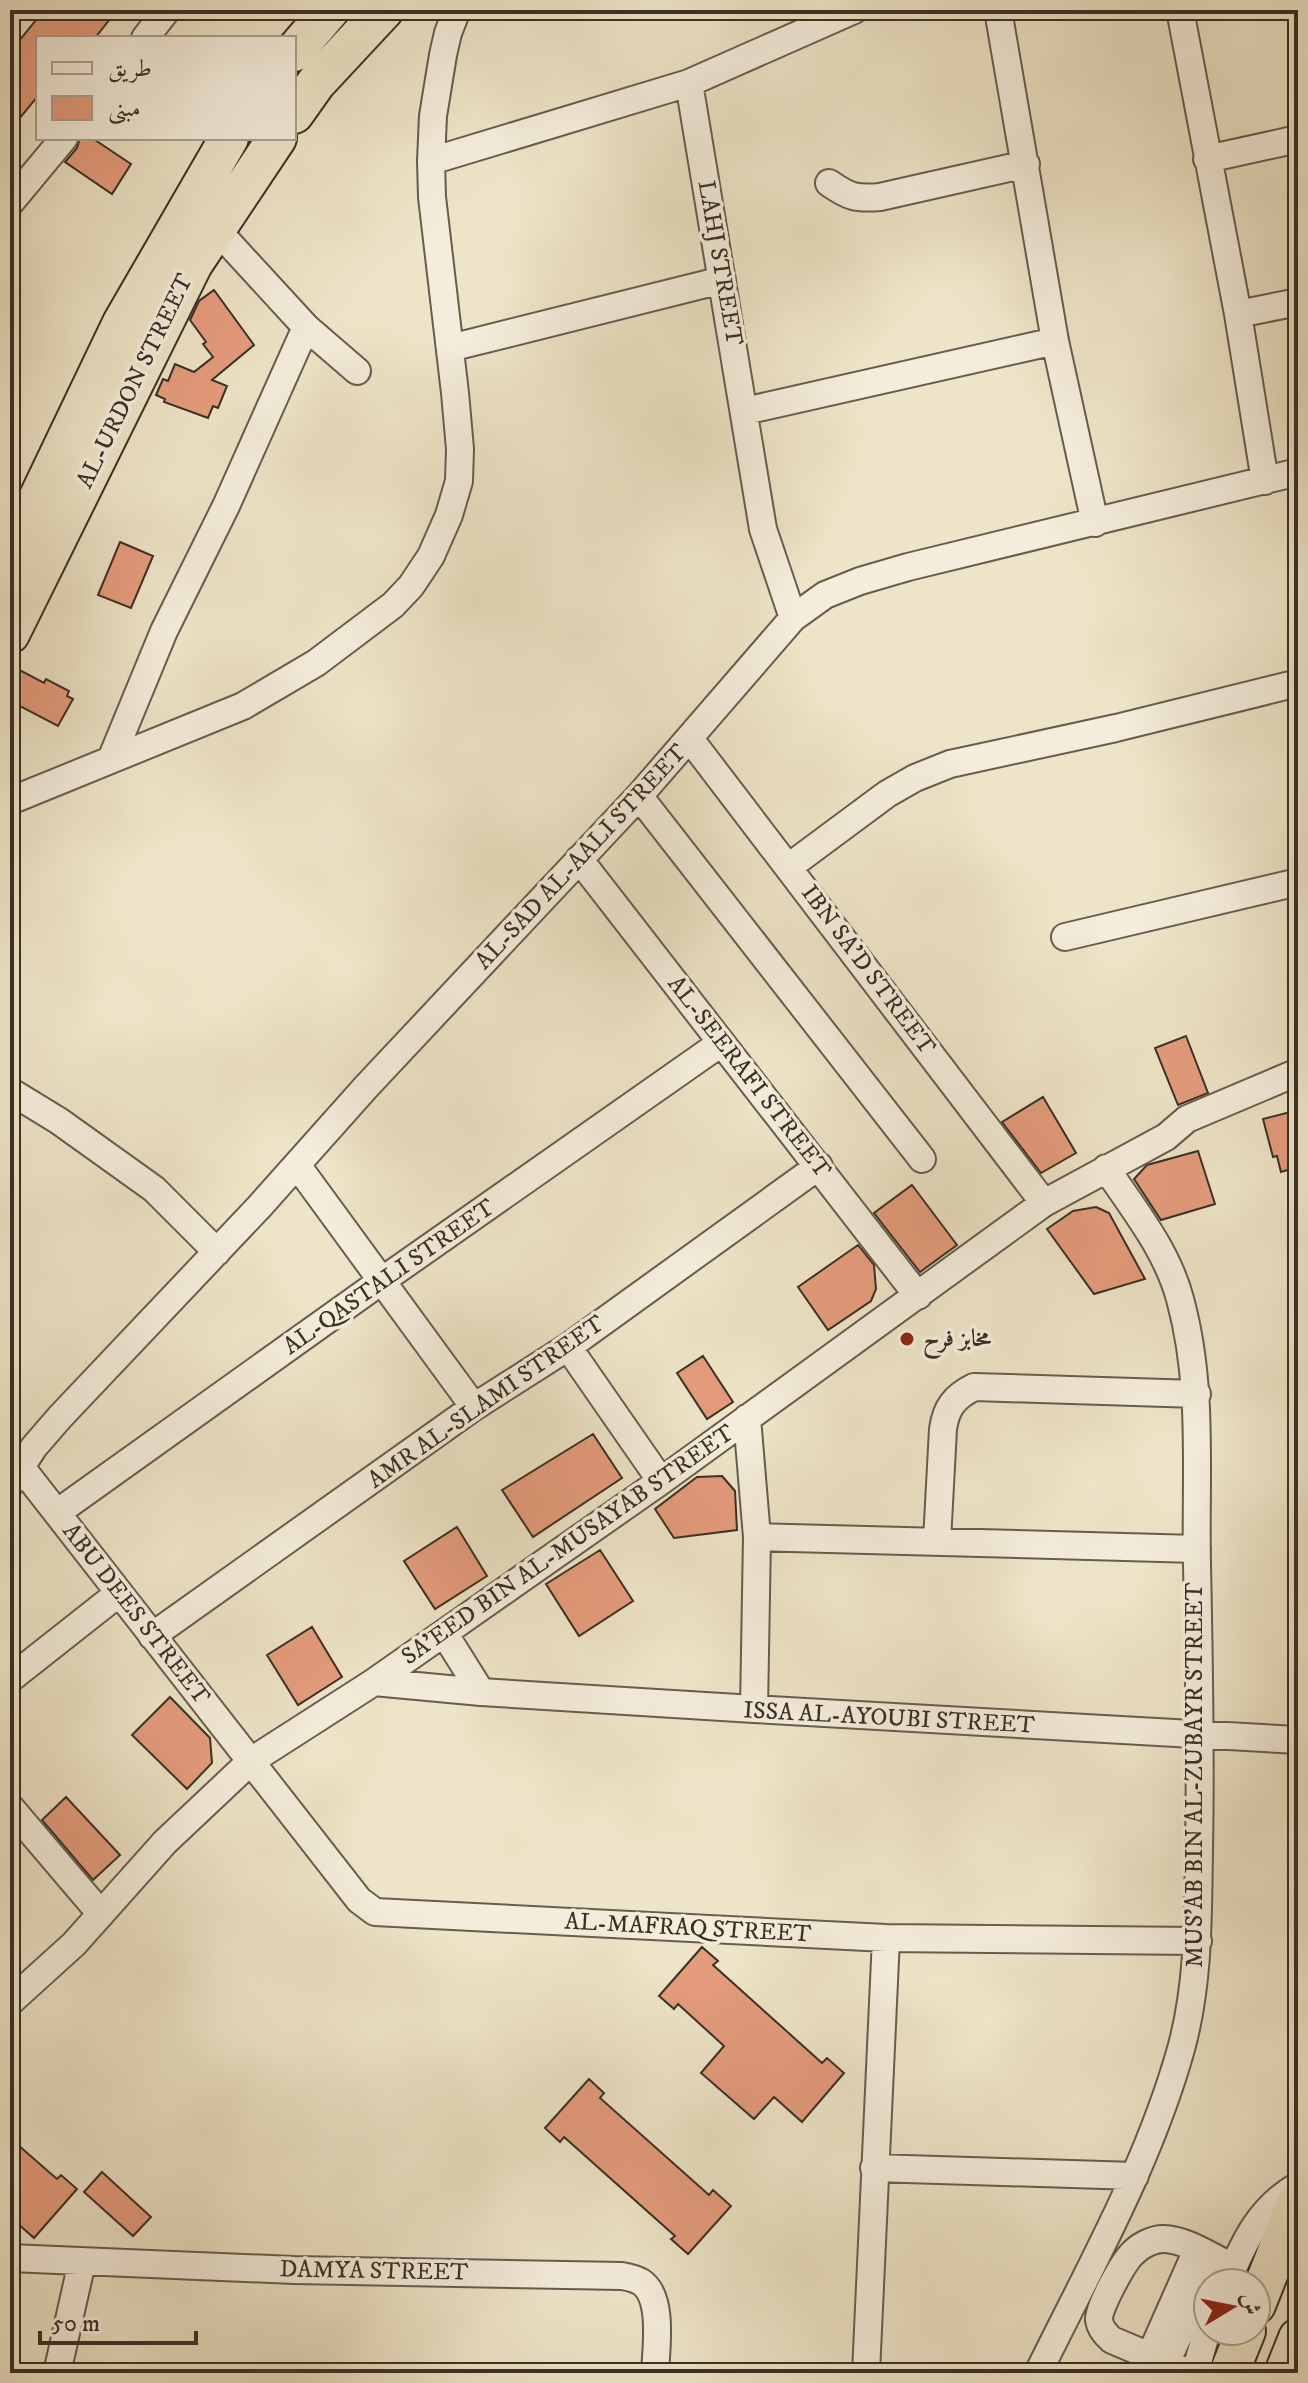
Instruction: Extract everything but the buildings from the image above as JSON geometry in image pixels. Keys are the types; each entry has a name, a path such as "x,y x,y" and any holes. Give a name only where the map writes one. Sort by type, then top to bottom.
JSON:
{"highway":[{"path":"296,111 316,83 384,10"},
{"path":"310,33 338,62"},
{"name":"AL-URDON STREET","path":"10,557 122,323 228,140"},
{"name":"AL-URDON STREET","path":"10,634 193,264 276,140"},
{"path":"1271,2267 1298,2199"},
{"path":"1284,2373 1298,2338"},
{"path":"1229,2373 1240,2347"}],"street":[{"path":"147,36 167,10"},
{"path":"10,801 243,706 316,663 393,605 411,586 431,556 449,515 459,481 460,449 432,197 431,161 433,116 443,55 457,10"},
{"path":"431,161 689,83 854,10"},
{"path":"998,10 1055,341 1095,523"},
{"path":"1180,10 1238,314 1265,481"},
{"name":"LAHJ STREET","path":"689,83 763,529 793,618"},
{"path":"1207,159 1298,139"},
{"path":"10,203 62,140"},
{"path":"829,183 846,195 880,197 1026,164"},
{"path":"215,228 306,327 357,371"},
{"path":"450,348 722,280"},
{"path":"1238,314 1298,302"},
{"path":"112,757 164,631 226,506 306,327"},
{"path":"745,411 1055,341"},
{"name":"AL-SAD AL-AALI STREET","path":"15,1476 60,1417 639,796 793,618 825,595 908,567 1298,472"},
{"path":"790,866 887,794 915,778 950,764 1116,728 1298,683"},
{"name":"IBN SA'D STREET","path":"690,739 790,866 1044,1203"},
{"path":"639,796 922,1159"},
{"name":"AL-SEERAFI STREET","path":"579,859 918,1296"},
{"path":"1065,937 1298,882"},
{"name":"AL-QASTALI STREET","path":"58,1512 721,1043"},
{"name":"SA'EED BIN AL-MUSAYAB STREET","path":"10,2002 74,1944 165,1842 251,1761 374,1682 661,1481 1044,1203 1166,1137 1187,1119 1298,1072"},
{"path":"10,1091 59,1121 154,1189 217,1252"},
{"name":"SA'EED BIN AL-MUSAYAB STREET","path":"1166,1137 1193,1134 1298,1091"},
{"path":"297,1165 474,1407"},
{"name":"AMR AL-SLAMI STREET","path":"152,1636 474,1407 568,1347 819,1166"},
{"name":"MUS'AB BIN AL-ZUBAYR STREET","path":"1038,2373 1135,2176 1164,2102 1190,2008 1198,1941 1201,1737 1197,1394 1180,1299 1167,1262 1153,1236 1106,1168"},
{"path":"568,1347 661,1481"},
{"path":"937,1541 945,1413 961,1393 974,1387 1197,1394"},
{"path":"747,1418 757,1537 754,1709"},
{"name":"ABU DEES STREET","path":"15,1476 58,1512 251,1761"},
{"path":"757,1537 1197,1549"},
{"path":"10,1679 119,1593"},
{"path":"444,1633 481,1692"},
{"name":"ISSA AL-AYOUBI STREET","path":"374,1682 481,1692 1201,1737 1298,1740"},
{"name":"AL-MAFRAQ STREET","path":"251,1761 359,1900 375,1912 886,1938 1198,1941"},
{"path":"10,1807 101,1914"},
{"path":"866,2373 886,1938"},
{"path":"874,2168 1135,2176"},
{"path":"1175,2366 1218,2264 1277,2200 1298,2186"},
{"path":"1175,2366 1112,2340 1104,2332 1099,2318 1104,2301 1131,2254 1147,2243 1163,2238 1218,2264"},
{"name":"DAMYA STREET","path":"10,2258 294,2270 622,2276 641,2282 656,2308 655,2373"},
{"path":"57,2373 82,2262"},
{"path":"1175,2366 1192,2346"}],"place":[{"name":"مخابز فرح","path":"907,1339"}]}
